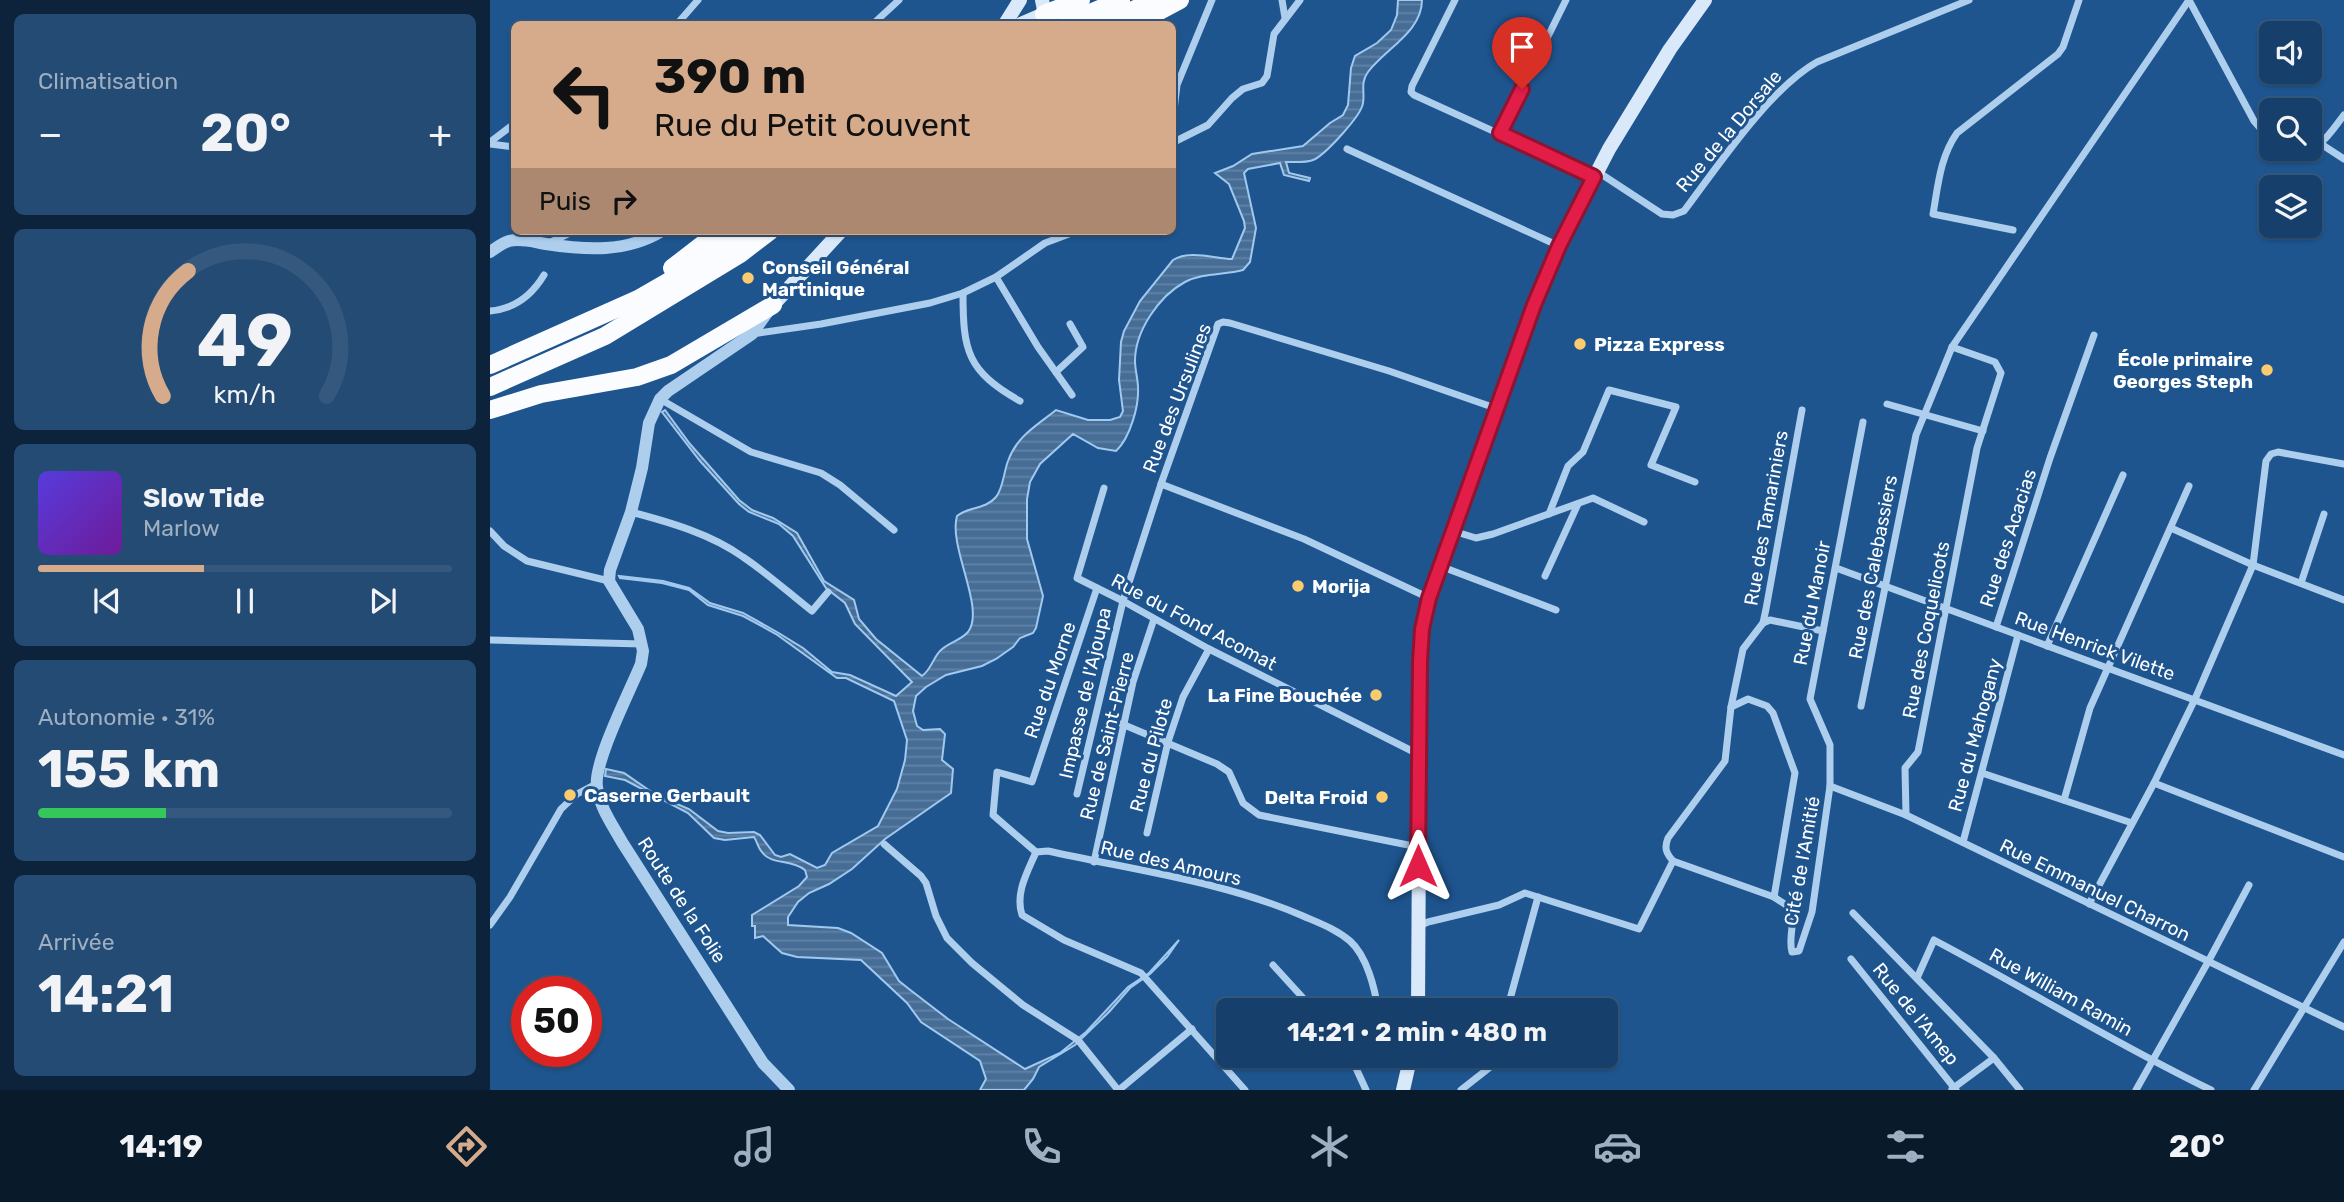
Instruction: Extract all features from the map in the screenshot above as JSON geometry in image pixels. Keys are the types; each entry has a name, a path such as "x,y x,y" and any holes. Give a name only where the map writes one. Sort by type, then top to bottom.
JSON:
{"highway":[{"path":"1044,13 1081,0"},
{"path":"1071,21 1121,0"},
{"path":"1108,21 1156,0"},
{"path":"1141,21 1180,0"},
{"path":"583,324 676,265 715,235"},
{"path":"490,365 638,299 704,261 741,235"},
{"path":"490,387 604,335 730,260 764,235"},
{"path":"490,410 541,394 637,377 671,365 773,305"},
{"path":"725,333 751,334"}],"main road":[{"path":"1007,21 1021,0"},
{"path":"1016,21 1021,0"},
{"path":"1418,998 1418,754 1422,629 1429,598 1534,305 1559,246 1596,174 1670,49 1705,0"},
{"path":"1027,21 1044,13"},
{"path":"773,305 837,235"},
{"path":"1403,1090 1409,1068"}],"street":[{"path":"680,21 698,0"},
{"path":"876,21 899,0"},
{"path":"1176,93 1212,0"},
{"path":"1282,0 1285,19"},
{"path":"1176,141 1208,125 1243,89 1262,83 1267,76 1274,34 1300,0"},
{"name":"Rue de la Dorsale","path":"1455,0 1412,86 1411,92 1414,95 1596,174 1662,214 1672,215 1684,211 1759,116 1799,72 1817,62 1969,0"},
{"path":"1500,133 1566,0"},
{"path":"2013,230 1933,214 1941,167 1948,146 1957,133 2058,54 2063,47 2079,0"},
{"path":"2189,0 2259,127"},
{"name":"Rue des Calebassiers","path":"1861,706 1916,435 1952,346 2189,0"},
{"path":"2322,143 2344,115"},
{"path":"490,143 511,126"},
{"path":"490,143 511,146"},
{"path":"2322,145 2344,159"},
{"path":"1347,149 1559,246"},
{"path":"548,244 566,235"},
{"path":"490,252 519,240 579,248 622,247 640,243 655,235"},
{"path":"751,334 930,303 962,293 996,277 1045,243 1066,235"},
{"path":"490,311 509,308 523,299 537,287 544,275"},
{"path":"996,277 1038,347 1072,395"},
{"path":"962,293 963,334 972,361 994,386 1020,401"},
{"path":"490,925 510,897 561,809 577,794 596,784 601,761 641,664 642,644 638,629 609,581 610,570 631,512 649,423 660,399 674,386 751,334 773,305"},
{"name":"Rue des Ursulines","path":"1123,601 1218,324 1223,321 1389,371 1498,409"},
{"path":"1056,372 1083,347 1070,324"},
{"name":"Rue des Acacias","path":"1996,627 2050,458 2094,335"},
{"name":"Rue des Coquelicots","path":"1906,814 1906,768 1918,752 1977,448 2001,373 1995,362 1952,346"},
{"path":"1549,514 1569,466 1583,452 1609,390 1676,407 1651,465 1695,482"},
{"path":"660,399 751,452 821,473 840,485 894,530"},
{"path":"1887,404 1983,431"},
{"name":"Rue des Tamariniers","path":"1731,708 1743,649 1763,623 1802,410"},
{"name":"Rue du Manoir","path":"1830,786 1830,745 1810,699 1863,422"},
{"path":"2089,904 2154,783 2195,699 2253,565 2266,461 2271,454 2278,452 2344,464"},
{"path":"2047,646 2123,475"},
{"path":"1161,484 1304,538 1429,598"},
{"path":"2064,800 2090,708 2189,486"},
{"name":"Rue du Fond Acomat","path":"1104,488 1077,578 1209,649 1418,754"},
{"path":"1452,531 1476,538 1594,498 1644,522"},
{"path":"1545,576 1577,504"},
{"path":"631,512 693,532 741,555 812,611 828,592"},
{"path":"2301,583 2324,514"},
{"path":"2171,528 2253,565 2344,600"},
{"path":"490,531 504,546 527,561 609,581"},
{"path":"1440,566 1556,610"},
{"name":"Rue Henrick Vilette","path":"1836,568 2344,755"},
{"name":"Rue du Morne","path":"1036,852 993,815 998,772 1032,782 1097,588"},
{"name":"Impasse de l'Ajoupa","path":"1077,794 1123,601"},
{"name":"Rue de Saint-Pierre","path":"1094,862 1122,724 1154,619"},
{"path":"1763,623 1770,620 1823,631"},
{"name":"Rue du Mahogany","path":"1963,842 2018,635"},
{"path":"490,640 642,644"},
{"name":"Rue du Pilote","path":"1147,834 1168,742 1183,696 1209,649"},
{"name":"Cité de l’Amitié","path":"1731,708 1748,699 1767,706 1773,713 1795,773 1774,897"},
{"path":"1418,926 1499,905 1525,893 1639,929 1673,861 1666,853 1668,838 1725,761 1731,708"},
{"path":"1122,724 1217,764 1229,772 1243,803 1259,815 1418,847"},
{"path":"1982,773 2132,823"},
{"path":"2154,783 2344,857"},
{"name":"Route de la Folie","path":"596,784 604,810 622,842 763,1063 789,1090"},
{"name":"Rue Emmanuel Charron","path":"1830,786 1906,814 2344,1027"},
{"name":"Cité de l’Amitié","path":"1673,861 1774,897 1791,909 1793,919 1790,945 1792,952 1799,951 1812,912 1830,786"},
{"path":"884,844 926,883 936,916 947,938 1023,1005 1078,1040 1119,1090 1192,1029"},
{"name":"Rue des Amours","path":"1036,852 1048,851 1177,878 1272,903 1333,929 1352,943 1363,961 1377,998"},
{"path":"1036,852 1020,890 1019,907 1022,915 1064,940 1141,973 1245,1090"},
{"path":"2136,1090 2249,885"},
{"path":"1510,998 1538,897"},
{"path":"1853,913 1994,1058 2020,1090"},
{"name":"Rue William Ramin","path":"1916,978 1934,940 1999,974 2074,1019 2211,1090"},
{"path":"2254,1090 2344,942"},
{"name":"Rue de l'Amep","path":"1851,959 1954,1089"},
{"path":"1273,965 1303,998"},
{"path":"1954,1089 1994,1058"},
{"path":"1356,1068 1366,1090"},
{"path":"1461,1090 1489,1068"}],"water":[{"path":"1398,0 1422,0 1420,11 1409,31 1368,72 1363,83 1361,109 1342,134 1318,157 1307,162 1286,162 1289,173 1310,178 1309,181 1284,175 1280,163 1248,169 1244,173 1256,228 1250,262 1243,270 1185,282 1166,296 1150,316 1136,350 1138,395 1135,412 1121,445 1116,451 1098,448 1073,434 1040,464 1030,482 1027,499 1027,539 1043,596 1036,628 1033,633 1020,638 1013,647 996,659 982,666 946,675 916,696 913,711 917,726 923,730 940,729 945,734 942,760 953,769 951,793 885,839 852,869 809,893 798,902 788,917 788,925 838,928 851,933 882,953 899,981 909,989 948,1019 1025,1069 1060,1053 1086,1032 1128,987 1149,973 1179,940 1167,957 1150,974 1130,988 1075,1045 1039,1067 1024,1090 980,1090 986,1079 980,1061 921,1022 907,1003 861,960 797,957 782,953 763,936 755,938 752,915 799,886 807,877 805,870 766,856 759,849 754,837 725,840 714,838 688,813 625,780 605,776 606,769 624,773 656,795 689,809 718,831 754,832 760,835 775,855 781,857 790,854 817,868 825,865 832,853 878,826 897,789 905,760 907,740 894,701 846,678 837,678 776,634 743,616 708,605 689,590 662,583 620,578 619,576 663,581 689,588 710,603 743,613 777,632 803,648 832,672 850,675 896,696 912,682 855,624 845,603 826,588 793,536 779,524 749,512 739,504 700,461 662,412 665,410 690,444 739,500 752,510 773,518 797,533 824,581 854,600 859,619 876,639 922,676 941,650 968,632 972,622 970,593 957,544 957,516 987,504 996,497 1016,445 1056,410 1088,420 1120,417 1123,411 1119,380 1121,342 1140,301 1173,260 1179,257 1194,255 1232,259 1245,228 1229,184 1215,173 1252,154 1303,146 1343,115 1348,105 1351,68 1355,56 1377,43 1391,30 1397,15"}],"place":[{"name":"Conseil Général Martinique","path":"748,278"},
{"name":"Pizza Express","path":"1580,344"},
{"name":"École primaire Georges Steph","path":"2267,370"},
{"name":"Morija","path":"1298,586"},
{"name":"La Fine Bouchée","path":"1376,695"},
{"name":"Caserne Gerbault","path":"570,795"},
{"name":"Delta Froid","path":"1382,797"}],"route":[{"path":"1418,866 1420,662 1422,629 1429,598 1534,305 1559,246 1594,177 1500,133 1522,89"}]}
